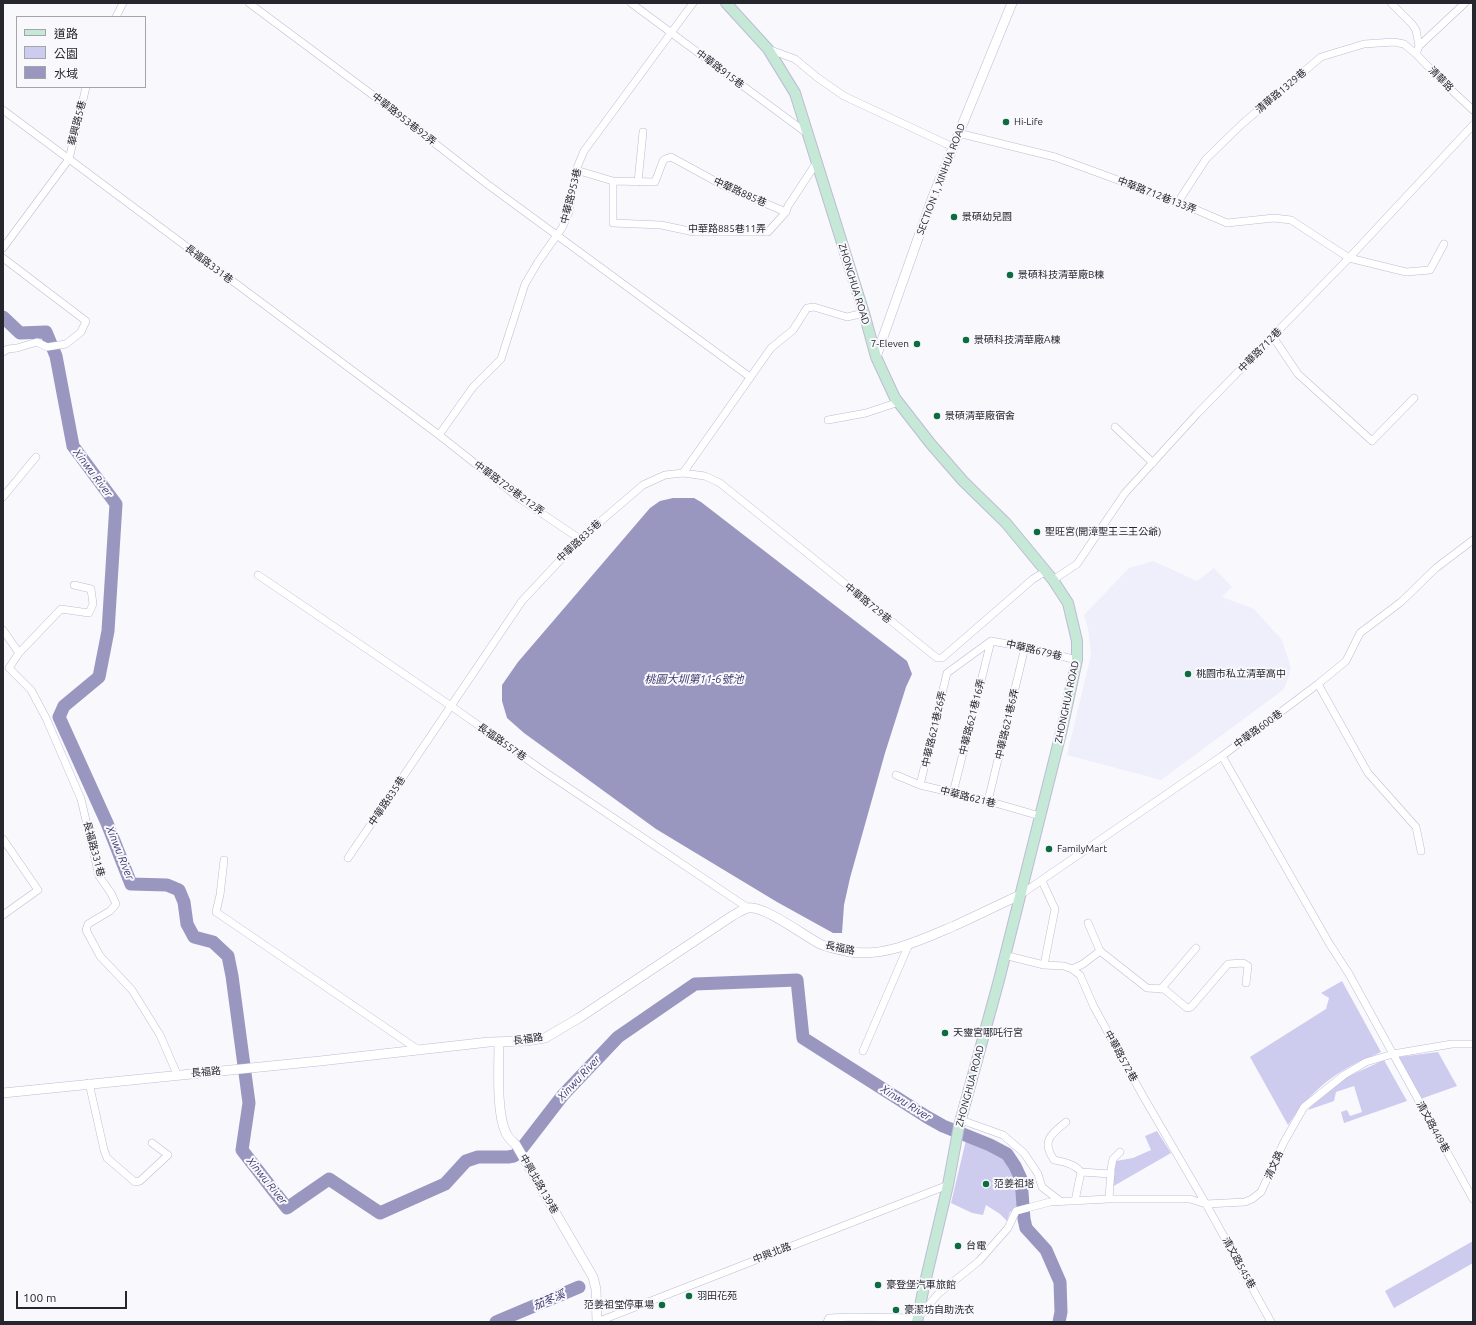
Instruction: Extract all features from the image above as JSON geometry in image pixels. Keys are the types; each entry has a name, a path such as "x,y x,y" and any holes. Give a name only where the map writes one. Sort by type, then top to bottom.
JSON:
{"main road":[{"name":"ZHONGHUA ROAD","path":"726,3 768,49 795,92 864,313 876,357 892,392 930,443 963,481 1006,523 1053,580 1068,603 1077,642 1076,660 1062,728 988,1021 956,1137 948,1185 917,1320"}],"street":[{"path":"116,16 123,3"},
{"name":"中華路953巷92弄","path":"250,3 378,98 487,184 750,378"},
{"name":"中華路915巷","path":"631,3 809,136"},
{"name":"中華路953巷","path":"439,435 473,387 501,359 525,284 538,262 562,228 569,212 576,170 584,151 693,3"},
{"name":"SECTION 1, XINHUA ROAD","path":"876,357 932,199 1012,3"},
{"path":"1391,3 1416,30 1419,46"},
{"path":"1416,54 1419,46 1466,3"},
{"name":"清華路1329巷","path":"1178,202 1206,159 1242,124 1321,57 1364,44 1394,42 1404,44 1416,54"},
{"path":"768,49 795,59 818,78 844,96 953,147"},
{"name":"清華路","path":"1416,54 1473,110"},
{"name":"華興路5巷","path":"68,159 86,88"},
{"name":"長福路331巷","path":"3,110 439,435"},
{"name":"中華路712巷","path":"1053,580 1077,564 1125,493 1197,414 1349,258 1473,124"},
{"path":"576,170 613,181 638,182 643,132"},
{"name":"中華路712巷133弄","path":"958,133 1055,157 1178,202 1226,223 1274,218 1291,220 1349,258 1406,272 1430,270 1444,244"},
{"name":"中華路885巷","path":"638,182 655,182 663,161 671,158 726,187 786,212"},
{"path":"3,248 68,159"},
{"path":"786,212 788,206 817,162"},
{"name":"中華路885巷11弄","path":"613,181 613,223 661,225 694,232 768,232 786,212"},
{"path":"3,258 86,321 81,332 66,344 50,347 36,342 17,348 8,348 3,352"},
{"path":"683,473 771,348 793,330 807,308 814,307 847,317 864,313"},
{"path":"1273,337 1298,374 1372,441 1414,398"},
{"path":"828,420 866,413 899,402"},
{"path":"1115,427 1153,463"},
{"name":"中華路729巷212弄","path":"439,435 519,498 580,539"},
{"path":"3,497 36,457"},
{"name":"中華路835巷","path":"348,858 518,606 580,539 643,485 665,475 683,473"},
{"name":"中華路729巷","path":"683,473 705,476 720,483 937,658 942,658 1033,579 1046,571"},
{"name":"中華路600巷","path":"1020,895 1222,756 1318,684 1346,661 1360,633 1401,602 1436,568 1473,540"},
{"name":"長福路557巷","path":"258,575 451,706 544,772 748,908"},
{"name":"長福路331巷","path":"74,585 91,589 93,604 89,614 61,609 19,653 6,669 31,690 46,718 81,799 99,876 111,893 116,904 110,911 88,924 86,930 100,956 132,990 160,1034 177,1074"},
{"path":"3,630 19,653"},
{"name":"中華路679巷","path":"991,641 1025,647 1076,660"},
{"name":"中華路621巷26弄","path":"920,785 947,673 991,641"},
{"name":"中華路621巷16弄","path":"953,793 991,641"},
{"name":"中華路621巷6弄","path":"988,802 1025,647"},
{"path":"1318,684 1368,773 1416,827 1422,851"},
{"name":"清文路449巷","path":"1222,756 1329,943 1349,974 1473,1199"},
{"name":"中華路621巷","path":"896,775 920,785 1040,816"},
{"path":"3,839 38,890 3,915"},
{"path":"224,860 220,895 216,912 417,1049"},
{"path":"1042,881 1055,909 1044,965"},
{"name":"長福路","path":"3,1093 177,1074 320,1061 417,1049 489,1042 526,1041 545,1038 560,1030 732,916 748,908 761,910 768,913 822,945 850,952 873,953 897,948 929,937 1020,895"},
{"path":"1088,923 1100,951 1147,988 1168,991 1187,1008 1192,1007 1228,964 1243,963 1248,966 1246,983"},
{"path":"863,1051 909,944"},
{"path":"1161,989 1196,948"},
{"path":"1004,955 1044,965 1064,966 1072,969 1083,964 1100,951"},
{"name":"中華路572巷","path":"1072,969 1080,975 1094,1007 1206,1204"},
{"name":"中興北路139巷","path":"499,1042 500,1102 502,1120 506,1134 516,1145 593,1277 596,1289 597,1322"},
{"name":"清文路","path":"917,1320 938,1294 979,1261 1008,1228 1016,1211 1050,1202 1075,1200 1190,1199 1206,1204 1245,1202 1257,1196 1261,1192 1284,1142 1304,1108 1344,1075 1366,1062 1393,1054 1452,1044 1473,1044"},
{"path":"89,1083 107,1158 135,1182 140,1181 168,1155 152,1143"},
{"path":"1066,1122 1052,1133 1048,1142 1048,1148 1054,1160 1068,1163 1078,1168 1081,1172 1111,1174"},
{"path":"960,1123 1003,1135 1024,1153 1038,1174 1042,1187 1060,1201"},
{"path":"1109,1199 1114,1159 1120,1152"},
{"path":"1075,1200 1081,1172"},
{"name":"中興北路","path":"597,1322 948,1185"},
{"name":"清文路545巷","path":"1206,1204 1271,1322"},
{"path":"828,1320 853,1317 917,1320"}],"shaded area":[{"name":"桃園市私立清華高中","path":"1153,561 1197,581 1214,568 1232,587 1222,597 1254,609 1282,640 1291,668 1283,690 1161,780 1067,755 1091,655 1088,628 1084,615 1129,568"}],"green space":[{"path":"1342,981 1381,1052 1351,1066 1326,1082 1306,1102 1288,1125 1250,1057 1326,1009 1329,998 1321,993"},
{"path":"1438,1052 1457,1086 1415,1101 1391,1058"},
{"path":"1384,1060 1407,1101 1344,1123 1341,1112 1347,1110 1350,1116 1362,1112 1354,1086 1336,1092 1334,1101 1308,1110 1312,1105 1347,1077"},
{"path":"1157,1131 1171,1153 1112,1187 1116,1161 1133,1158 1151,1150 1145,1136"},
{"path":"966,1140 998,1151 1015,1167 1021,1194 1020,1207 1010,1212 1007,1221 1000,1214 986,1205 983,1215 972,1213 951,1203"},
{"path":"1473,1241 1473,1263 1394,1308 1385,1291"}],"water":[{"name":"桃園大圳第11-6號池","path":"673,498 694,498 701,502 907,661 912,674 906,687 885,753 850,878 844,905 842,933 833,933 777,902 656,829 524,733 507,718 502,701 502,685 518,662 650,508 660,501"}],"waterway":[{"name":"Xinwu River","path":"3,317 20,333 46,332 56,356 73,446 116,504 108,631 99,677 64,706 59,717 107,823 131,884 167,885 179,890 184,902 187,924 194,937 213,942 228,956 249,1103 242,1150 287,1208 329,1179 380,1213 445,1184 466,1161 478,1157 514,1156 519,1152 563,1095 618,1037 695,984 797,980 803,1038 927,1117 943,1126 990,1145 1007,1154 1021,1179 1026,1228 1046,1250 1060,1282 1061,1312 1059,1322"},
{"name":"茄苳溪","path":"496,1322 579,1287"}],"place":[{"name":"Hi-Life","path":"1006,122"},
{"name":"景碩幼兒園","path":"954,217"},
{"name":"景碩科技清華廠B棟","path":"1010,275"},
{"name":"景碩科技清華廠A棟","path":"966,340"},
{"name":"7-Eleven","path":"917,344"},
{"name":"景碩清華廠宿舍","path":"937,416"},
{"name":"聖旺宮(開漳聖王三王公爺)","path":"1037,532"},
{"name":"桃園市私立清華高中","path":"1188,674"},
{"name":"FamilyMart","path":"1049,849"},
{"name":"天靈宮哪吒行宮","path":"945,1033"},
{"name":"范姜祖塔","path":"986,1184"},
{"name":"台電","path":"958,1246"},
{"name":"豪登堡汽車旅館","path":"878,1285"},
{"name":"羽田花苑","path":"689,1296"},
{"name":"范姜祖堂停車場","path":"662,1305"},
{"name":"豪潔坊自助洗衣","path":"896,1310"}]}
